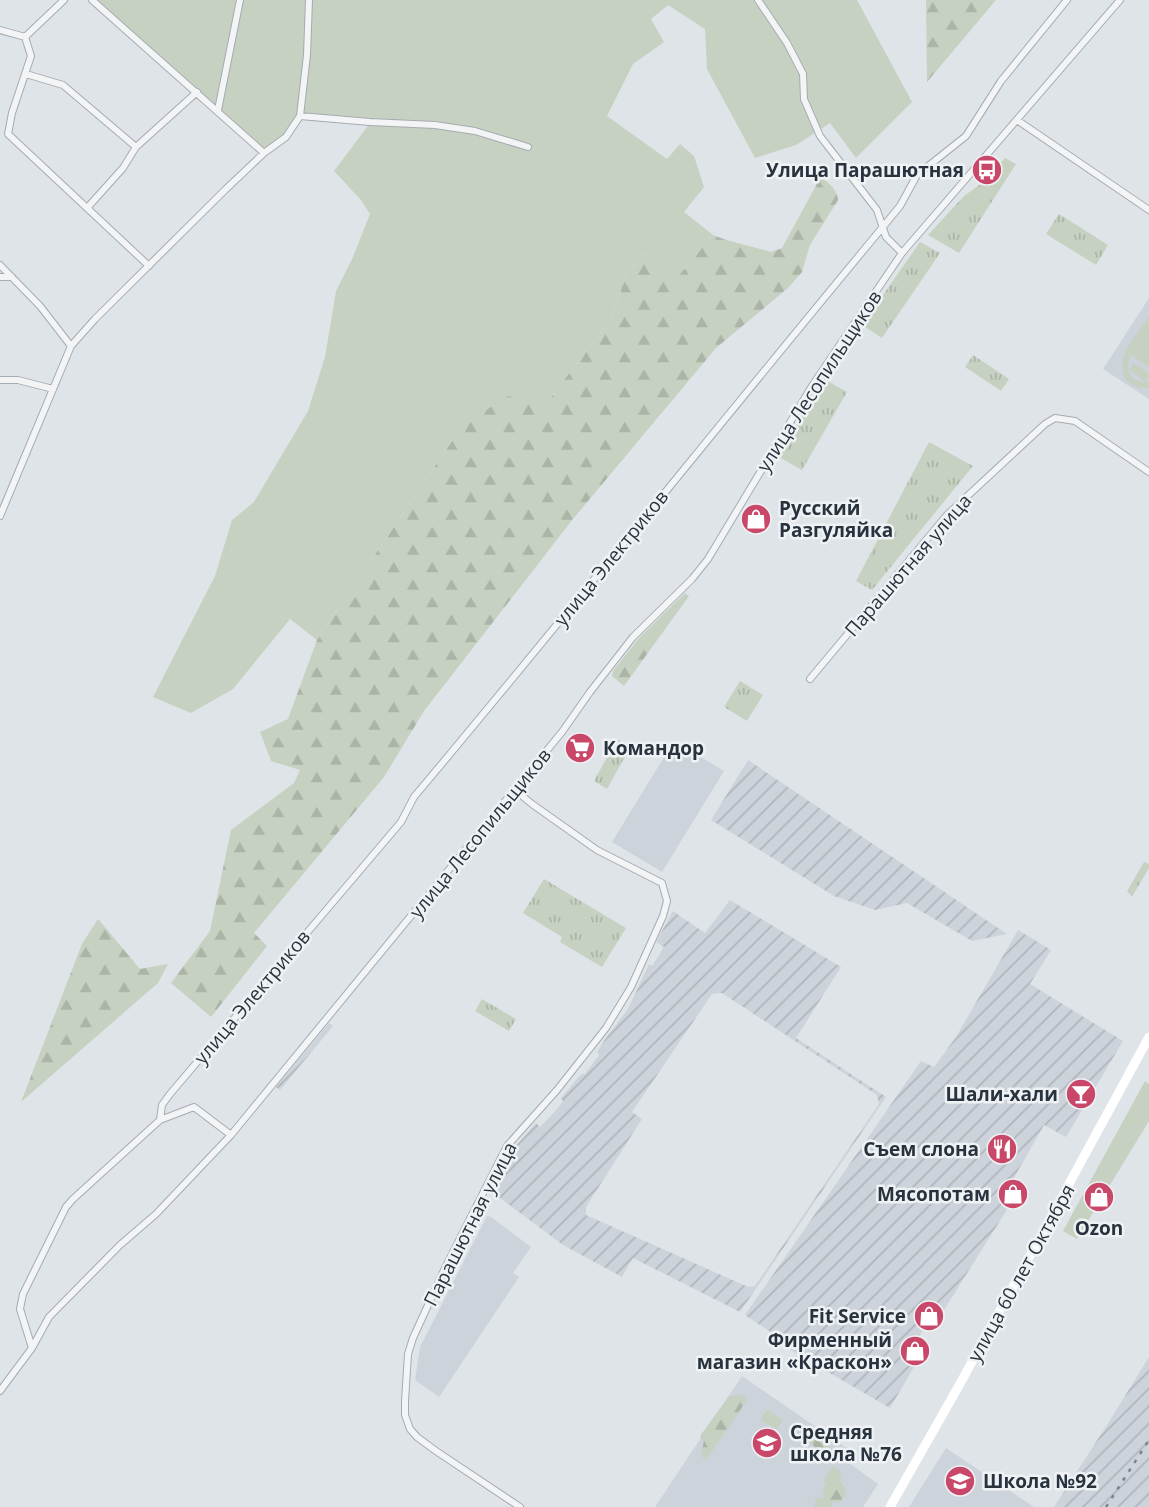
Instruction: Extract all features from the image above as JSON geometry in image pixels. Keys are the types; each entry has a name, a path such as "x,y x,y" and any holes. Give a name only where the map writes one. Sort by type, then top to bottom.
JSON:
{"main road":[{"name":"улица 60 лет Октября","path":"890,1507 1148,1040"}],"street":[{"path":"25,37 64,0"},
{"path":"92,0 264,153"},
{"path":"218,110 240,0"},
{"path":"0,516 71,345 95,318 264,153 286,137 300,116 307,55 309,0"},
{"path":"758,0 787,43 803,74 804,99 820,136 877,210 886,237 902,253"},
{"name":"улица Электриков","path":"160,1120 163,1105 170,1094 401,822 414,797 883,228 900,206 917,175 966,136 1001,81 1067,0"},
{"name":"улица Лесопильщиков","path":"0,1391 32,1348 49,1317 120,1245 156,1214 231,1135 562,732 633,637 701,568 812,386 902,253 1120,0"},
{"path":"0,30 25,37"},
{"path":"25,37 31,56 12,113 8,134 149,266"},
{"path":"26,74 63,85 136,146"},
{"path":"88,207 123,168 136,146 197,92"},
{"path":"300,116 435,125 475,131 528,147"},
{"path":"1017,120 1149,211"},
{"path":"0,265 40,306 71,345"},
{"path":"0,277 12,277"},
{"path":"0,380 18,380 53,389"},
{"name":"Парашютная улица","path":"810,679 947,515 1045,424 1055,418 1075,421 1149,472"},
{"name":"Парашютная улица","path":"515,790 597,850 664,885 667,901 663,916 620,1008 557,1090 507,1146 444,1268 412,1338 408,1354 405,1415 410,1429 436,1451 520,1507"},
{"path":"32,1348 20,1309 23,1294 66,1208 100,1173 160,1120 194,1107 231,1135"}],"shaded area":[{"path":"1149,298 1149,399 1103,369"},
{"path":"674,741 724,771 662,872 612,842"},
{"path":"748,760 1007,934 972,941 907,903 875,910 834,896 711,820"},
{"path":"730,900 841,967 796,1038 886,1097 740,1312 633,1258 622,1277 563,1245 496,1195 512,1150 536,1123 540,1127 558,1108 563,1101 561,1098 581,1074 585,1074 599,1055 597,1052 606,1038 628,1009 649,964 652,966 664,947 656,942 673,911 705,933","holes":["722,993 877,1095 879,1104 755,1286 748,1287 586,1215 586,1207 642,1119 632,1112 712,994"]},
{"path":"1018,930 1051,950 1030,984 1123,1041 1066,1137 1044,1125 1011,1183 1020,1189 932,1329 925,1326 919,1337 928,1343 890,1408 797,1354 788,1348 787,1343 745,1315 921,1061 934,1067 956,1037"},
{"path":"329,1023 333,1026 280,1090 276,1087"},
{"path":"487,1216 531,1247 513,1273 519,1277 439,1397 415,1380 420,1347"},
{"path":"1149,1357 1149,1507 1054,1507 1107,1425"},
{"name":"Средняя школа №76","path":"742,1376 848,1449 842,1458 878,1484 863,1507 655,1507"},
{"name":"Школа №92","path":"946,1448 955,1454 1034,1507 909,1507"}],"green space":[{"path":"92,0 857,0 912,102 856,158 830,123 796,145 755,158 707,69 705,29 668,5 651,19 664,42 633,64 607,116 667,159 680,144 694,156 704,187 684,212 713,235 676,279 644,252 626,274 613,316 545,405 463,425 317,640 290,619 233,689 191,713 153,697 215,576 232,520 254,502 308,411 325,357 336,291 370,214 334,171 370,123 300,116 286,137 264,153"},
{"path":"926,0 996,0 927,82"},
{"path":"1005,158 1016,164 959,253 928,235 964,196 985,181"},
{"path":"823,179 833,188 838,200 810,245 802,272 788,288 716,348 573,519 424,711 384,777 254,933 267,946 211,1017 171,983 210,931 231,830 294,783 300,770 271,761 260,732 288,719 317,640 463,425 508,396 545,405 613,316 626,274 644,252 676,279 713,235 771,252 782,248 819,180"},
{"path":"1059,214 1108,245 1096,265 1046,234"},
{"path":"920,242 940,253 882,338 862,325"},
{"path":"1149,316 1149,367 1131,355 1128,366 1134,378 1149,382 1149,388 1137,388 1127,381 1122,364 1128,347"},
{"path":"973,355 1009,379 1001,391 965,367"},
{"path":"1134,363 1149,373 1146,382 1129,370"},
{"path":"824,379 847,392 802,470 779,457"},
{"path":"929,442 973,466 872,590 856,581"},
{"path":"685,593 689,596 624,686 612,676 613,671 639,638"},
{"path":"740,681 763,695 747,721 724,707"},
{"path":"617,739 631,746 607,789 594,781"},
{"path":"1144,862 1149,864 1149,868 1132,897 1127,891"},
{"path":"544,879 626,928 602,967 560,942 562,937 523,913"},
{"path":"98,919 140,969 168,964 158,983 21,1102 82,944"},
{"path":"482,999 516,1019 509,1031 475,1011"},
{"path":"1145,1081 1149,1084 1149,1121 1077,1239 1063,1231"},
{"path":"743,1395 747,1400 706,1460 701,1456 704,1440 700,1436 729,1396"},
{"path":"768,1410 783,1420 777,1429 761,1421"},
{"path":"806,1432 830,1447 830,1455 824,1454 804,1438"},
{"path":"833,1466 841,1472 840,1481 846,1489 845,1496 840,1502 832,1502 832,1507 814,1507 816,1499 824,1497 824,1480"}],"railway":[{"path":"1106,1507 1149,1440"}],"place":[{"name":"Улица Парашютная","path":"987,170"},
{"name":"Русский Разгуляйка","path":"756,519"},
{"name":"Командор","path":"580,748"},
{"name":"Шали-хали","path":"1081,1094"},
{"name":"Съем слона","path":"1002,1149"},
{"name":"Мясопотам","path":"1013,1194"},
{"name":"Ozon","path":"1099,1197"},
{"name":"Fit Service","path":"929,1316"},
{"name":"Фирменный магазин «Краскон»","path":"915,1351"},
{"name":"Средняя школа №76","path":"767,1443"},
{"name":"Школа №92","path":"960,1481"}]}
